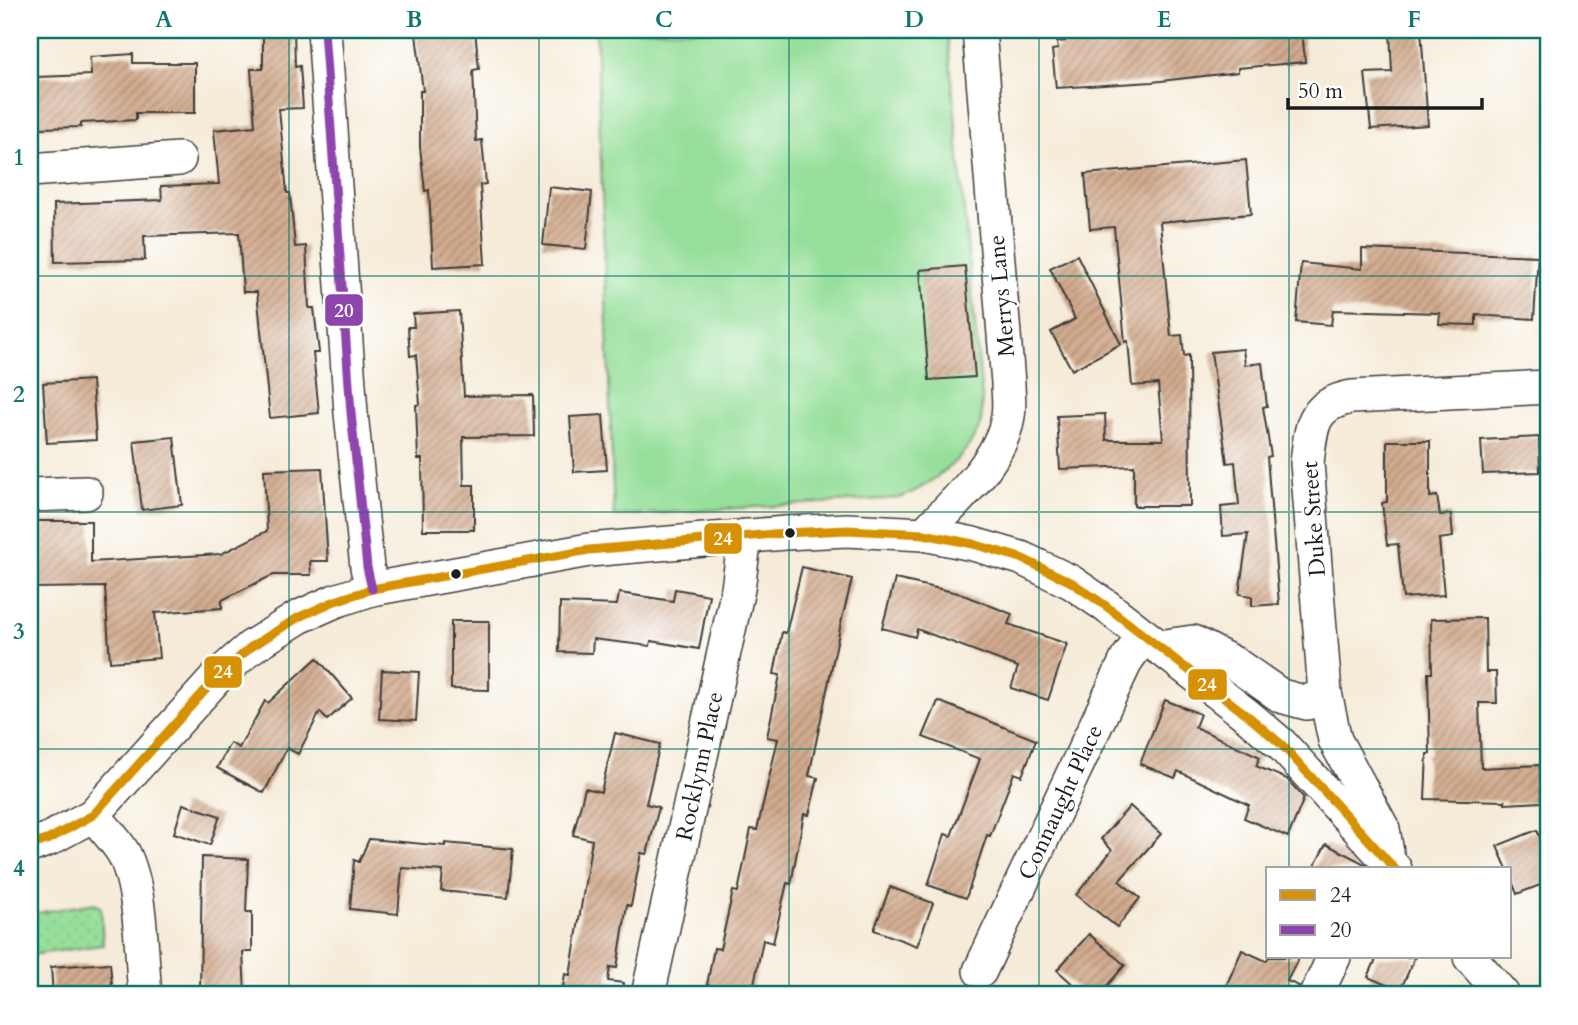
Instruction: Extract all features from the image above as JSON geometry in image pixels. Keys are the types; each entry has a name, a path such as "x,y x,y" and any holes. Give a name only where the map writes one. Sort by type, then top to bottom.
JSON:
{"street":[{"path":"324,30 351,413 367,567 372,589"},
{"name":"Merrys Lane","path":"924,534 988,463 1002,439 1008,415 1008,383 979,30"},
{"path":"30,170 179,159"},
{"name":"Duke Street","path":"1388,867 1383,829 1335,740 1325,693 1307,463 1311,433 1318,412 1335,400 1352,397 1548,387"},
{"path":"30,495 86,494"},
{"path":"30,846 50,839 93,815 218,676 251,647 299,617 372,589 589,550 846,530 924,534 973,544 1021,558 1071,582 1106,606 1282,745 1388,867"},
{"name":"Rocklynn Place","path":"648,995 738,589 745,536"},
{"path":"1151,641 1193,642 1235,664 1281,696 1307,703 1325,693"},
{"name":"Connaught Place","path":"980,971 1128,659 1151,641"},
{"path":"93,815 123,853 132,877 145,995"},
{"path":"1316,995 1334,958"},
{"path":"1471,958 1503,995"}],"green space":[{"path":"596,30 947,30 982,415 980,425 967,448 947,469 900,498 614,516"},
{"path":"95,903 101,908 103,945 30,955 30,914"}],"building":[{"path":"263,30 294,30 295,67 300,66 303,108 279,109 295,247 306,246 309,308 314,308 319,353 313,353 319,413 270,418 257,292 243,292 239,233 144,236 145,260 55,262 54,204 162,200 161,186 219,184 214,130 255,126 251,69 263,69"},
{"path":"475,30 479,69 473,70 476,141 482,140 486,184 480,185 485,264 433,267 429,190 425,191 420,147 420,91 423,91 416,34"},
{"path":"1132,30 1155,30 1156,34 1191,30 1302,30 1305,62 1238,68 1238,72 1152,82 1056,88 1052,50 1058,49 1057,42 1065,41 1065,34 1132,33"},
{"path":"1390,30 1421,30 1428,125 1371,129 1365,73 1392,72"},
{"path":"133,54 133,63 195,63 195,113 136,113 136,120 81,123 81,127 38,128 36,77 91,75 90,57"},
{"path":"1246,160 1251,214 1160,222 1171,336 1182,335 1184,356 1189,355 1190,506 1134,506 1134,466 1060,469 1057,416 1105,414 1106,440 1163,440 1158,384 1132,386 1114,227 1090,229 1085,174"},
{"path":"549,187 592,192 586,249 543,245"},
{"path":"1362,249 1538,256 1534,319 1476,315 1476,325 1439,324 1440,313 1333,310 1331,325 1296,322 1301,263 1362,269"},
{"path":"1077,255 1121,344 1072,370 1051,332 1075,319 1050,268"},
{"path":"965,266 975,377 929,380 920,270"},
{"path":"459,311 464,396 533,395 534,436 463,437 464,485 474,485 474,530 423,530 422,459 418,459 416,405 420,404 416,355 410,356 408,327 414,327 413,314"},
{"path":"1243,349 1245,365 1262,363 1267,406 1263,407 1271,456 1267,457 1279,604 1252,606 1252,596 1239,594 1248,534 1223,536 1221,507 1239,505 1235,462 1227,463 1211,352"},
{"path":"92,380 96,440 47,443 43,383"},
{"path":"603,415 607,470 574,472 570,417"},
{"path":"174,437 182,505 142,510 134,441"},
{"path":"1539,437 1540,472 1483,474 1481,440"},
{"path":"1387,441 1430,441 1430,497 1437,496 1440,515 1451,514 1453,537 1439,539 1444,595 1403,598 1398,544 1387,545 1382,503 1387,502"},
{"path":"322,468 328,561 310,561 311,575 273,575 222,600 222,608 155,613 159,658 110,662 105,587 30,588 30,521 91,521 91,562 221,554 267,531 264,470"},
{"path":"802,567 852,579 809,776 818,778 809,815 804,814 791,884 787,883 773,943 763,940 752,994 707,985 714,948 720,949 733,891 738,892 751,829 757,830 778,739 767,737 780,675 774,674 782,632 786,633"},
{"path":"895,579 958,593 1012,614 1008,624 1067,644 1048,700 1011,688 1018,667 917,629 915,637 882,628"},
{"path":"675,589 709,595 699,649 651,641 650,646 593,639 592,653 559,652 560,603 617,605 619,593 673,601"},
{"path":"1485,618 1486,672 1496,672 1497,703 1479,703 1481,768 1540,765 1542,802 1505,804 1505,801 1425,799 1427,754 1430,754 1428,673 1432,673 1431,619"},
{"path":"451,621 489,621 489,690 451,689"},
{"path":"317,658 352,698 327,720 320,712 298,754 287,748 264,793 217,768 230,743 239,748 265,701 268,703"},
{"path":"382,670 419,672 416,721 379,719"},
{"path":"1165,700 1200,714 1195,727 1260,757 1256,766 1287,779 1304,798 1288,837 1244,818 1249,805 1178,771 1175,778 1140,764"},
{"path":"938,701 1036,740 1022,776 1014,773 990,836 987,835 966,898 928,885 945,834 951,836 980,759 923,737"},
{"path":"615,733 660,744 646,804 659,807 647,854 641,853 631,906 627,905 617,968 610,967 608,981 624,983 623,995 562,995 565,974 570,975 592,840 573,835 585,788 601,792"},
{"path":"183,804 220,816 210,845 174,833"},
{"path":"1130,806 1161,834 1119,881 1140,898 1117,927 1076,895 1112,850 1101,839"},
{"path":"1537,830 1548,857 1548,882 1517,894 1512,881 1512,867 1506,867 1497,846"},
{"path":"369,839 513,849 508,897 441,891 443,871 402,868 398,914 350,909 354,860 359,862"},
{"path":"1326,844 1367,867 1314,867"},
{"path":"202,857 248,859 246,912 252,912 252,952 243,952 245,995 200,995"},
{"path":"890,887 933,903 917,946 874,930"},
{"path":"1089,934 1125,965 1099,995 1085,995 1057,970"},
{"path":"1242,950 1266,961 1268,958 1298,958 1287,981 1299,986 1297,995 1222,995"},
{"path":"1377,958 1415,958 1400,991 1368,977"},
{"path":"110,963 113,995 53,995 51,967"}],"transit line":[{"name":"20","path":"324,30 351,413 367,567 372,589"},
{"name":"24","path":"30,846 49,839 93,815 218,676 251,647 299,617 335,601 372,589 589,550 847,530 924,534 973,544 1021,558 1071,582 1106,606 1282,745 1393,867"}]}
